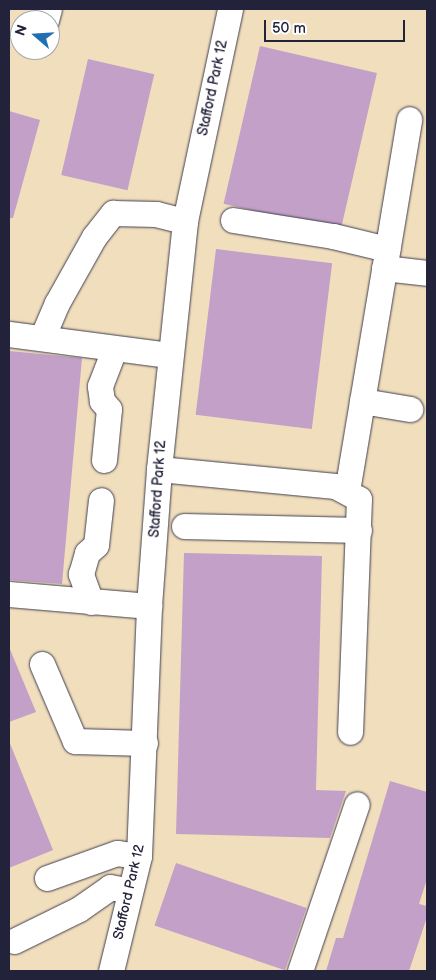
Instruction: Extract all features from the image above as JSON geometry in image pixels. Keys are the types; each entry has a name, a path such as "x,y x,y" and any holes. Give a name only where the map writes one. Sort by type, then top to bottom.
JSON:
{"street":[{"name":"Stafford Park 12","path":"111,971 139,856 149,606 169,355 185,220 230,9"},
{"path":"347,491 409,119"},
{"path":"42,338 57,303 94,237 113,213 156,214 185,220"},
{"path":"233,220 333,236 427,273"},
{"path":"9,334 169,355"},
{"path":"104,460 109,409 102,401 100,386 114,349"},
{"path":"362,401 410,409"},
{"path":"159,469 334,486 347,491 359,499 350,732"},
{"path":"91,602 81,574 87,553 96,545 100,500"},
{"path":"184,526 359,530"},
{"path":"9,594 149,606"},
{"path":"42,664 75,740 145,743"},
{"path":"300,971 358,804"},
{"path":"47,878 117,853 139,856"},
{"path":"14,940 79,909 110,887 130,891"}],"building":[{"path":"260,46 377,73 340,231 224,204"},
{"path":"88,59 154,74 127,190 61,175"},
{"path":"9,111 40,120 13,218 9,218"},
{"path":"216,249 332,263 312,429 196,415"},
{"path":"9,351 82,358 62,584 9,580"},
{"path":"184,553 322,556 316,790 346,791 330,838 176,834"},
{"path":"9,647 36,712 9,722"},
{"path":"9,741 53,850 9,868"},
{"path":"390,781 427,792 427,879 419,904 427,906 427,917 409,971 326,971 336,938 343,938"},
{"path":"176,863 306,908 285,970 155,925"}]}
